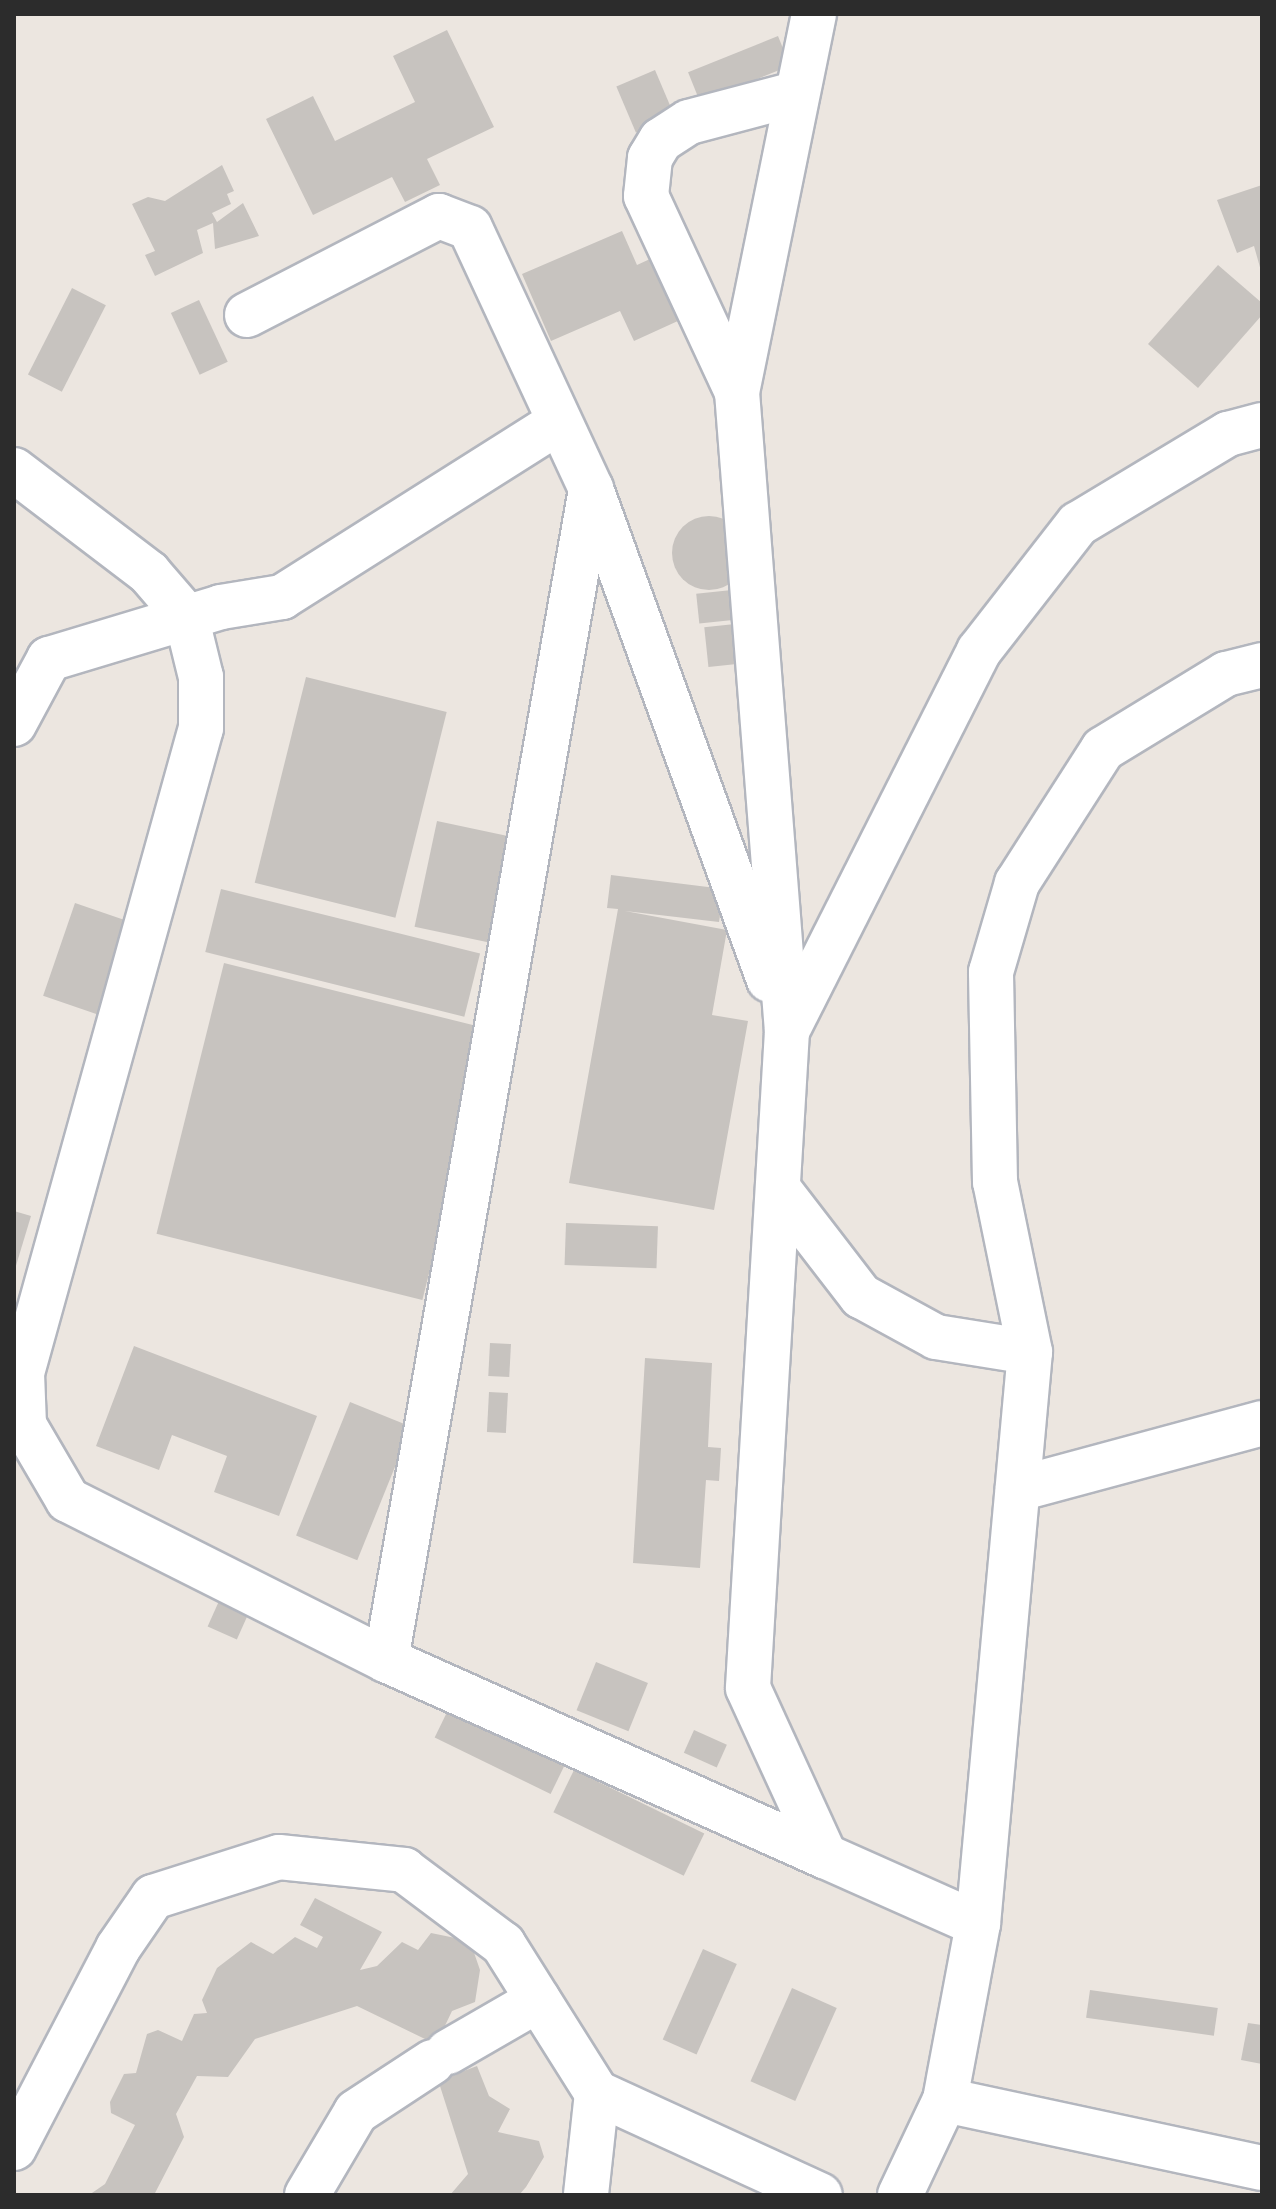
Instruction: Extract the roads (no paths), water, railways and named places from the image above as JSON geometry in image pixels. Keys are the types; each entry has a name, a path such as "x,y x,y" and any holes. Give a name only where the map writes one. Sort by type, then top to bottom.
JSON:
{"street":[{"path":"810,16 737,392 787,1031 780,1191 748,1688 825,1856"},
{"path":"737,392 646,196 650,158 661,140 689,122 795,94"},
{"path":"247,315 439,216 470,228 591,489 787,1031"},
{"path":"14,724 49,659 186,616 282,597 559,422"},
{"path":"787,1031 979,651 1078,524 1228,434 1262,425"},
{"path":"14,470 149,573 186,616 198,646 201,728 22,1373 24,1425 68,1500 386,1660 978,1924"},
{"path":"386,1660 591,489"},
{"path":"900,2195 945,2100 978,1924 1030,1352 995,1182 991,972 1017,883 1103,749 1226,674 1262,665"},
{"path":"780,1191 861,1296 936,1337 1030,1352"},
{"path":"1018,1489 1262,1423"},
{"path":"14,2148 118,1948 153,1897 279,1857 404,1870 503,1944 597,2093 820,2195"},
{"path":"307,2195 356,2112 440,2057 538,2000"},
{"path":"586,2195 597,2093"},
{"path":"945,2100 1262,2168"}]}
